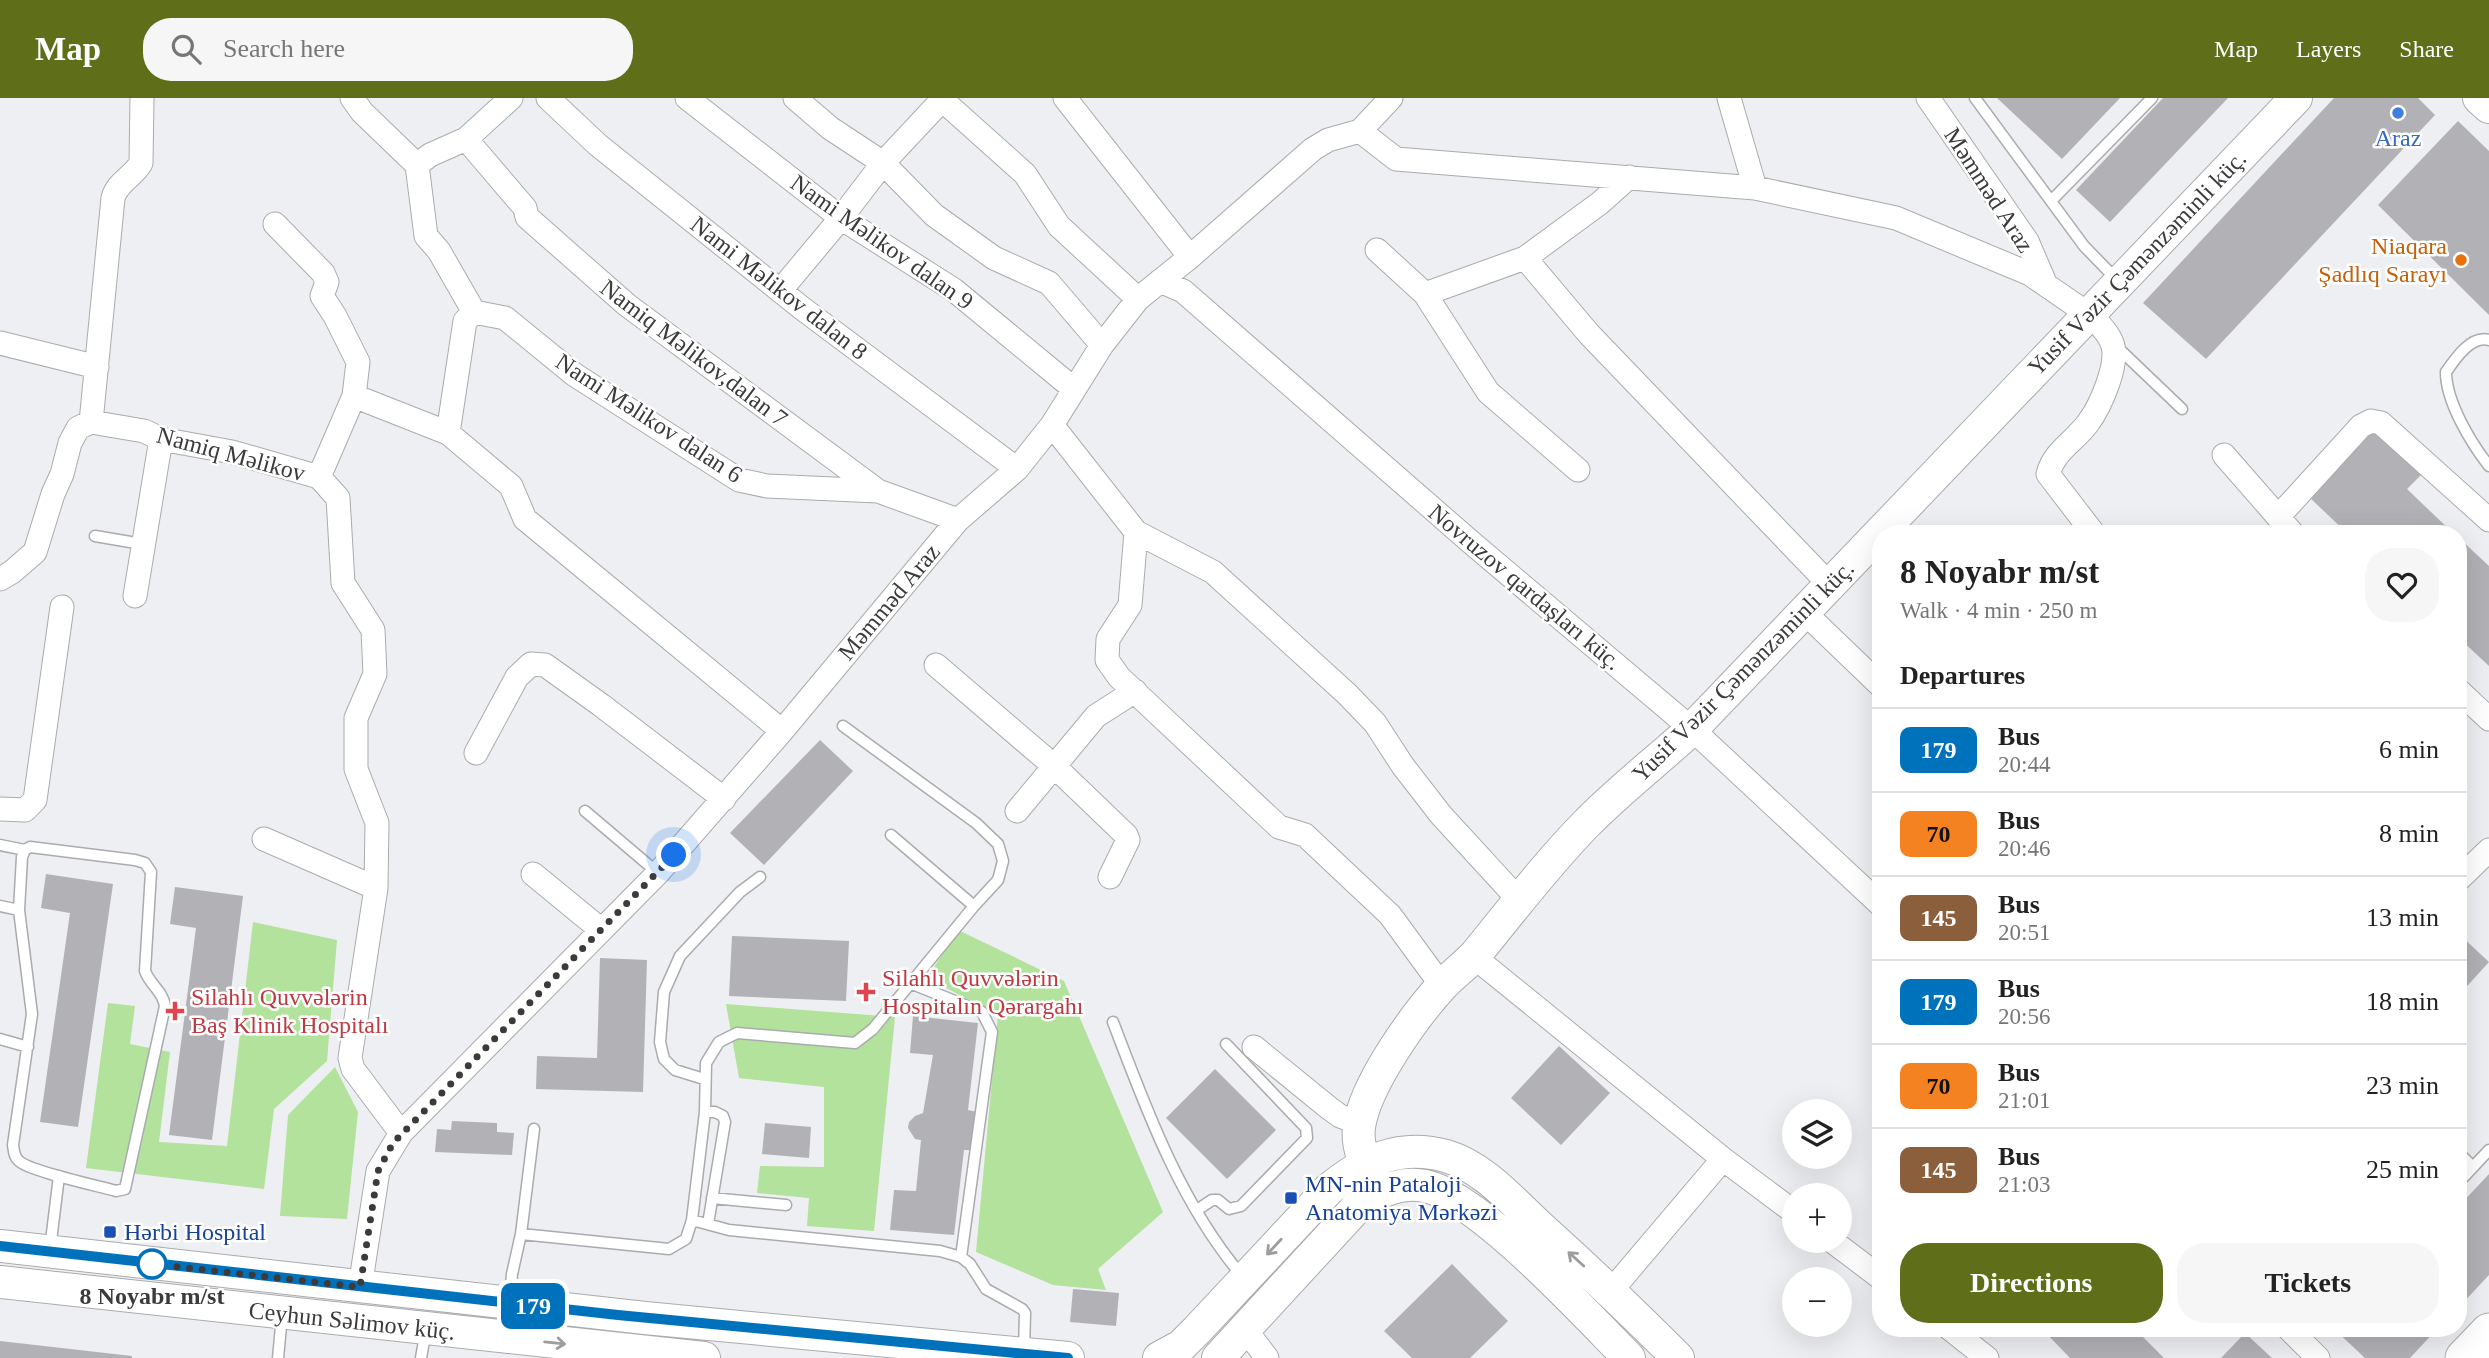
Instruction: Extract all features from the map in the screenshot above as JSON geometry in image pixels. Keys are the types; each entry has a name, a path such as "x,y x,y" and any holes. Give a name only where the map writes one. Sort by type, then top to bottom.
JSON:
{"main road":[{"name":"Yusif Vəzir Çəmənzəminli küç.","path":"1887,525 2296,98"},
{"path":"2479,98 2489,107"},
{"name":"Yusif Vəzir Çəmənzəminli küç.","path":"1379,1192 1365,1163 1359,1124 1370,1094 1405,1031 1442,986 1474,956 1587,823 1692,729 1872,541"},
{"path":"1159,1358 1181,1346 1328,1190 1365,1163 1398,1153 1424,1153 1446,1157 1482,1174 1611,1291 1678,1358"},
{"path":"1218,1358 1360,1204 1379,1192 1395,1187 1426,1186 1458,1200 1508,1240 1629,1358"},
{"name":"Ceyhun Səlimov küç.","path":"0,1246 509,1304 1068,1358"},
{"name":"Ceyhun Səlimov küç.","path":"0,1282 283,1313 424,1343 704,1358"},
{"path":"2464,1358 2489,1332"}],"street":[{"path":"0,579 35,552 70,443 78,428 92,422 113,198 116,189 141,163 142,98"},
{"path":"352,98 362,112 416,165 426,236 439,251 474,312 465,321 448,433"},
{"path":"416,165 430,155 466,139 511,98"},
{"name":"Nami Məlikov dalan 8","path":"548,98 598,145 780,291 1017,469"},
{"name":"Nami Məlikov dalan 9","path":"687,98 841,218 954,290 1074,389"},
{"path":"795,98 830,128 883,163 934,215 994,258 1049,283 1102,345"},
{"path":"1065,98 1190,257"},
{"path":"1391,98 1360,131 1396,159 1755,188 1896,218 2030,274 2089,313 2113,344 2113,366 2105,390 2088,423 2055,457 2048,474 2087,525"},
{"path":"1729,98 1755,188"},
{"name":"Məmməd Araz","path":"1928,98 2026,241 2046,285"},
{"path":"780,291 883,163 941,99 1026,174 1059,226 1138,299"},
{"name":"Məmməd Araz","path":"360,1287 378,1171 401,1133 658,873 782,731 958,520 1017,469 1052,425 1102,345 1138,299 1313,149 1328,140 1360,131"},
{"name":"Namiq Məlikov,dalan 7","path":"466,139 525,208 527,217 627,304 878,491 958,520"},
{"path":"1425,294 1525,258 1600,203 1629,177"},
{"name":"Namiq Məlikov","path":"92,422 144,430 161,439 232,452 319,477 354,396 358,362 322,296 327,282 323,272 275,224"},
{"path":"1377,250 1425,294 1488,392 1578,470"},
{"path":"1525,258 1589,334 1830,585"},
{"name":"Novruzov qardaşları küç.","path":"1160,281 1183,291 1473,544 1692,729 1872,897"},
{"name":"Nami Məlikov dalan 6","path":"474,312 505,318 575,375 739,480 767,486 878,491"},
{"path":"0,343 97,367"},
{"path":"354,396 448,433 511,486 525,519 782,731"},
{"path":"2224,455 2285,525 2361,426 2371,421 2381,423 2489,520"},
{"path":"1052,425 1136,532 1213,572 1347,694 1375,723 1403,766 1441,815 1519,900"},
{"path":"135,596 161,439"},
{"path":"319,477 338,498 343,583 373,630 375,674 356,718 356,769 377,823 376,888 350,1058 353,1069 401,1133"},
{"path":"1136,532 1129,605 1108,639 1107,660 1119,677 1279,827 1305,835 1391,915 1442,986"},
{"path":"0,809 25,810 36,800 62,607"},
{"path":"1805,613 1872,677"},
{"path":"476,753 517,677 531,664 545,665 724,799"},
{"path":"936,665 1054,766 1126,835 1128,840 1110,877"},
{"path":"1017,811 1096,716 1135,691"},
{"path":"2467,698 2489,719"},
{"path":"264,839 376,888"},
{"path":"2467,864 2489,850"},
{"path":"533,874 600,929"},
{"path":"1474,956 1723,1159 1782,1203"},
{"path":"1254,1047 1340,1116 1359,1124"},
{"path":"1611,1291 1723,1159"},
{"path":"1848,1253 1872,1271"},
{"path":"1245,1329 1267,1358"},
{"path":"1961,1337 1988,1358"},
{"path":"2297,1337 2318,1358"}],"lane":[{"path":"1975,98 2084,246 2119,282"},
{"path":"2051,201 2152,98"},
{"path":"2489,340 2483,338 2472,342 2446,372 2446,384 2472,444 2489,466"},
{"path":"2113,344 2182,409"},
{"path":"95,536 142,544"},
{"path":"521,1234 669,1250 686,1238 692,1220 705,1112 706,1063 719,1042 737,1033 855,1043 873,1029 998,880 1003,861 998,844 917,778 843,726"},
{"path":"585,811 658,873"},
{"path":"891,835 974,906"},
{"path":"0,845 25,850"},
{"path":"30,847 135,860 149,867 151,884 145,971 161,993 165,1006 125,1189 116,1191 60,1176 19,1162 14,1154 32,1001 19,910 22,857 25,850 30,847"},
{"path":"704,1079 675,1070 664,1059 660,1042 664,992 680,956 740,892 760,877"},
{"path":"0,906 19,910"},
{"path":"910,983 982,1012 992,1032 961,1256"},
{"path":"1113,1022 1144,1106 1197,1210 1218,1248 1245,1279"},
{"path":"0,1039 28,1047"},
{"path":"1197,1210 1212,1200 1217,1200 1229,1209 1241,1206 1308,1134 1306,1128 1226,1044"},
{"path":"705,1112 715,1112 723,1116 725,1122 708,1224"},
{"path":"509,1304 534,1129"},
{"path":"2467,1173 2489,1150"},
{"path":"2467,1161 2473,1167"},
{"path":"50,1252 60,1176"},
{"path":"712,1198 786,1205"},
{"path":"692,1220 729,1230 940,1251 961,1256 970,1264 986,1289 1023,1309 1023,1355"},
{"path":"278,1358 283,1313"}],"green space":[{"path":"253,922 337,940 327,1061 274,1109 264,1189 86,1168 108,1003 135,1006 130,1044 170,1052 159,1142 227,1146"},
{"path":"958,930 1064,981 1163,1212 1098,1269 1106,1290 1053,1285 976,1252 998,1015 927,978"},
{"path":"726,1004 895,1017 874,1231 807,1226 809,1198 757,1193 760,1166 824,1167 824,1087 739,1078"},
{"path":"335,1067 358,1112 347,1219 280,1216 288,1115"}],"building":[{"path":"1997,98 2120,98 2062,159"},
{"path":"2163,98 2228,98 2110,222 2076,190"},
{"path":"2334,98 2418,98 2435,115 2206,359 2143,303"},
{"name":"Niaqara Şadlıq Sarayı","path":"2458,121 2489,151 2489,315 2378,205"},
{"path":"2371,429 2421,475 2407,489 2445,525 2339,525 2308,496"},
{"path":"2467,545 2489,566 2489,666 2467,645"},
{"path":"820,740 853,771 764,865 730,833"},
{"path":"46,874 113,884 78,1127 40,1122 70,913 41,908"},
{"path":"175,887 243,896 212,1140 169,1135 196,928 170,924"},
{"path":"732,936 849,941 846,1001 729,996"},
{"path":"2467,941 2489,962 2467,986"},
{"path":"600,958 647,960 643,1092 536,1089 537,1056 597,1058"},
{"path":"913,1016 978,1023 968,1110 977,1112 973,1150 964,1150 954,1235 890,1230 894,1190 916,1191 921,1140 915,1139 908,1128 909,1122 915,1116 923,1113 933,1055 910,1053"},
{"path":"1559,1046 1610,1093 1561,1145 1511,1098"},
{"path":"1215,1069 1276,1130 1227,1179 1166,1118"},
{"path":"452,1121 497,1123 497,1132 514,1133 512,1155 435,1152 437,1129 451,1130"},
{"path":"765,1123 811,1127 809,1158 762,1154"},
{"path":"2489,1174 2489,1275 2467,1298 2467,1197"},
{"path":"1452,1264 1508,1321 1470,1358 1412,1358 1384,1331"},
{"path":"1073,1289 1119,1293 1116,1326 1070,1322"},
{"path":"2050,1337 2143,1337 2164,1358 2070,1358"},
{"path":"2241,1337 2249,1337 2272,1358 2221,1358"},
{"path":"2343,1337 2430,1337 2410,1358 2365,1358"},
{"path":"0,1341 132,1356 132,1358 0,1358"}],"bus line":[{"name":"179","path":"0,1246 618,1315 1068,1358"}],"place":[{"name":"Araz","path":"2398,113"},
{"name":"Niaqara Şadlıq Sarayı","path":"2461,260"},
{"name":"Silahlı Quvvələrin Hospitalın Qərargahı","path":"866,992"},
{"name":"Silahlı Quvvələrin Baş Klinik Hospitalı","path":"175,1011"},
{"name":"MN-nin Pataloji Anatomiya Mərkəzi","path":"1291,1198"},
{"name":"Hərbi Hospital","path":"110,1232"},
{"name":"8 Noyabr m/st","path":"152,1264"}],"route":[{"path":"152,1264 360,1287 378,1171 393,1143 674,855"}]}
